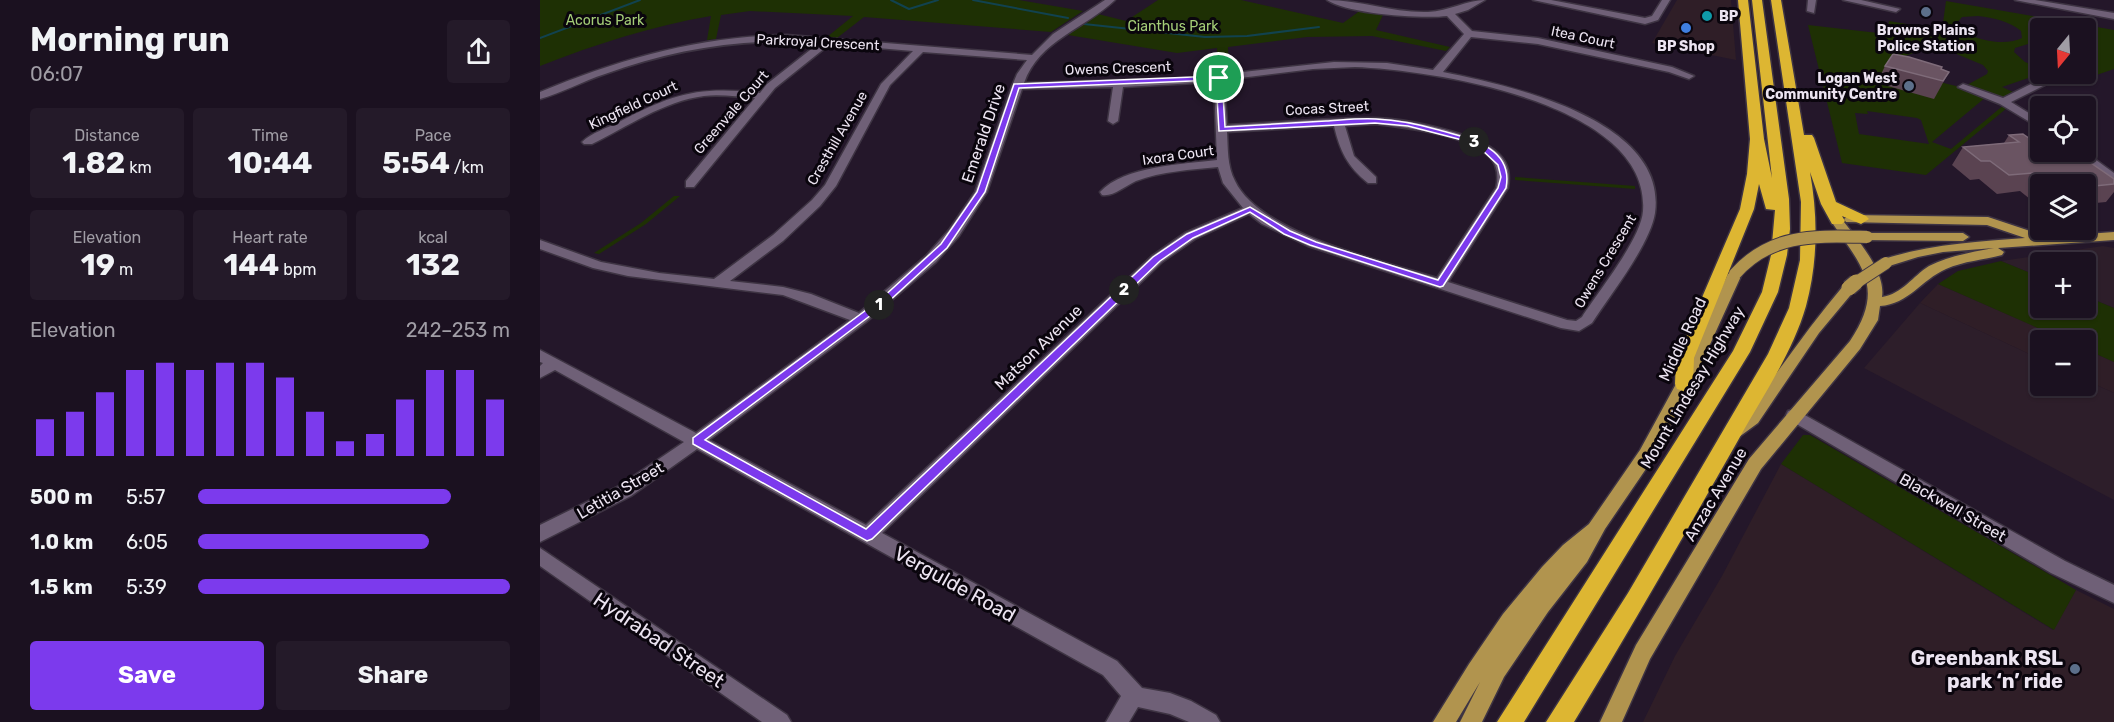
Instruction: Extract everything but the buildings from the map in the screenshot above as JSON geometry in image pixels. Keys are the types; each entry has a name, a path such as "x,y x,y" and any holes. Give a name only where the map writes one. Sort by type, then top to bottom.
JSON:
{"highway":[{"path":"1684,384 1685,358 1747,209 1754,174 1757,139 1743,0"},
{"name":"Mount Lindesay Highway","path":"1510,722 1752,333 1766,304 1774,277 1782,229 1782,199 1757,0"},
{"path":"1559,722 1635,600 1788,333 1806,272 1810,245 1808,202 1776,0"},
{"path":"1793,113 1805,131 1828,204 1837,221"},
{"path":"1757,139 1774,217 1782,229"},
{"path":"1828,204 1861,219"}],"main road":[{"path":"2030,239 1988,221 1861,219 1837,221 1834,226 1857,265 1873,302 1902,298 1923,277 1949,263 2025,248 2030,240"},
{"name":"Middle Road","path":"2096,228 2114,226"},
{"name":"Middle Road","path":"2096,237 2114,236"},
{"name":"Middle Road","path":"1471,722 1497,670 1541,606 1581,556 1599,524 1646,455 1684,384 1735,274 1759,251 1791,240 1822,237 2030,239"},
{"name":"Middle Road","path":"1730,436 1752,418 1814,330 1849,288 1864,276 1886,263 1915,253 2030,239"},
{"name":"Anzac Avenue","path":"1611,722 1643,652 1755,464 1865,331 1871,321 1873,302"},
{"path":"1444,722 1508,624 1570,548 1599,524"}],"street":[{"name":"Emerald Drive","path":"697,441 861,319 931,259 967,215 986,181 1017,86 1034,58 1066,28 1111,0"},
{"path":"1331,0 1402,14 1448,12 1481,0"},
{"path":"1537,0 1645,21 1655,18 1666,0"},
{"path":"1811,11 1812,0"},
{"path":"1847,0 1896,9"},
{"path":"2019,0 2114,16"},
{"path":"2080,0 2082,11"},
{"path":"1436,73 1469,34 1448,12"},
{"name":"Itea Court","path":"1469,34 1538,41 1672,70 1689,76"},
{"name":"Parkroyal Crescent","path":"540,96 613,66 683,46 766,37 1034,58"},
{"name":"Greenvale Court","path":"690,184 762,96 780,78 828,41"},
{"name":"Cresthill Avenue","path":"718,282 791,227 816,203 830,186 886,84 921,48"},
{"name":"Owens Crescent","path":"1017,86 1219,78 1303,66 1346,64 1436,73 1554,103 1592,122 1608,133 1634,160 1642,173 1649,196 1649,211 1645,228 1587,321 1579,326 1566,325 1313,243 1287,232 1250,209 1229,183 1223,164 1219,78"},
{"path":"1113,121 1119,83"},
{"path":"2005,101 2039,84"},
{"path":"1964,87 2005,101 2030,118"},
{"name":"Kingfield Court","path":"588,142 678,99 696,94 712,92 762,96"},
{"name":"Cocas Street","path":"1221,129 1390,121 1468,140 1484,147 1502,165 1504,177 1502,188 1440,284"},
{"path":"1339,123 1348,158 1353,166 1372,180"},
{"path":"2092,162 2114,178"},
{"name":"Ixora Court","path":"1106,192 1144,173 1223,164"},
{"name":"Matson Avenue","path":"867,536 1156,259 1190,236 1250,209"},
{"path":"540,244 584,261 642,274 783,291 806,297 861,319"},
{"name":"Vergulde Road","path":"545,364 697,441 1110,668 1121,677 1134,694"},
{"name":"Blackwell Street","path":"1794,415 2058,567 2114,594"},
{"name":"Letitia Street","path":"540,534 624,491 697,441"},
{"name":"Hydrabad Street","path":"540,556 780,722"},
{"path":"1117,722 1134,694 1149,701 1163,701 1179,706 1209,722"}],"shaded area":[{"path":"1677,0 1731,0 1736,60 1652,43"},
{"path":"2103,246 2114,248 2114,308 2096,301 2096,252 2062,252"},
{"path":"2030,257 2030,273 2001,261"},
{"path":"1938,284 2043,330 2030,330 2030,354 1920,303"},
{"path":"1920,303 2030,354 2030,396 2096,396 2096,385 2114,393 2114,500 1864,368"},
{"path":"2096,354 2114,362 2114,393 2096,385"},
{"path":"1781,464 2053,630 2076,590 2114,609 2114,722 1643,722 1675,656 1722,576"}],"green space":[{"name":"Acorus Park","path":"540,0 1019,0 1083,11 1051,32 864,17 837,38 827,37 853,16 750,11 721,15 716,39 707,40 711,16 624,36 540,66"},
{"name":"Cianthus Park","path":"1158,0 1241,0 1343,23 1361,10 1383,15 1376,30 1450,47 1446,51 1372,36 1307,37 1228,47 1229,73 1218,74 1217,48 1177,53 1068,35 1098,14 1126,21"},
{"path":"1946,1 2044,18 2030,18 2030,44 2015,48 2014,52 2030,64 2030,77 2002,87 2013,92 2005,96 2013,103 1926,175 1842,163 1808,25 1887,34 1889,21 1942,30","holes":["1978,16 2001,20 2021,31 2022,38 2006,42 1977,38 1961,30 1956,24 1962,17","1935,45 1983,65 1988,71 1987,74 1967,85 1956,86 1899,72 1889,62","1986,97 2005,104 1951,149 1932,142","1867,111 1917,118 1921,120 1929,144 1859,134 1855,113 1868,114"]},
{"path":"2096,27 2114,30 2114,69 2096,75"},
{"path":"1515,177 1635,186 1635,189 1515,180"},
{"path":"674,196 680,196 646,224 599,254 594,253 641,223"},
{"path":"2001,261 2030,273 2030,318 2096,318 2096,301 2114,308 2114,362 2096,354 2096,330 2042,330 1938,284 1958,271"},
{"path":"1803,435 1810,435 2076,590 2054,630 1781,464"}],"waterway":[{"path":"540,38 640,0"},
{"path":"891,0 909,9 938,0"},
{"path":"973,0 1068,18"},
{"path":"1084,24 1205,37 1247,36 1319,27"}],"place":[{"name":"Browns Plains Police Station","path":"1926,12"},
{"name":"BP","path":"1707,16"},
{"name":"BP Shop","path":"1686,28"},
{"name":"Logan West Community Centre","path":"1909,86"},
{"name":"Greenbank RSL park ‘n’ ride","path":"2075,669"}],"route":[{"path":"1219,78 1221,129 1375,121 1408,124 1468,140 1484,147 1502,165 1504,177 1502,188 1440,284 1313,243 1266,221 1250,209 1190,236 1156,259 867,536 697,441 884,301 911,279 944,246 981,192 1017,86 1219,78"}]}
